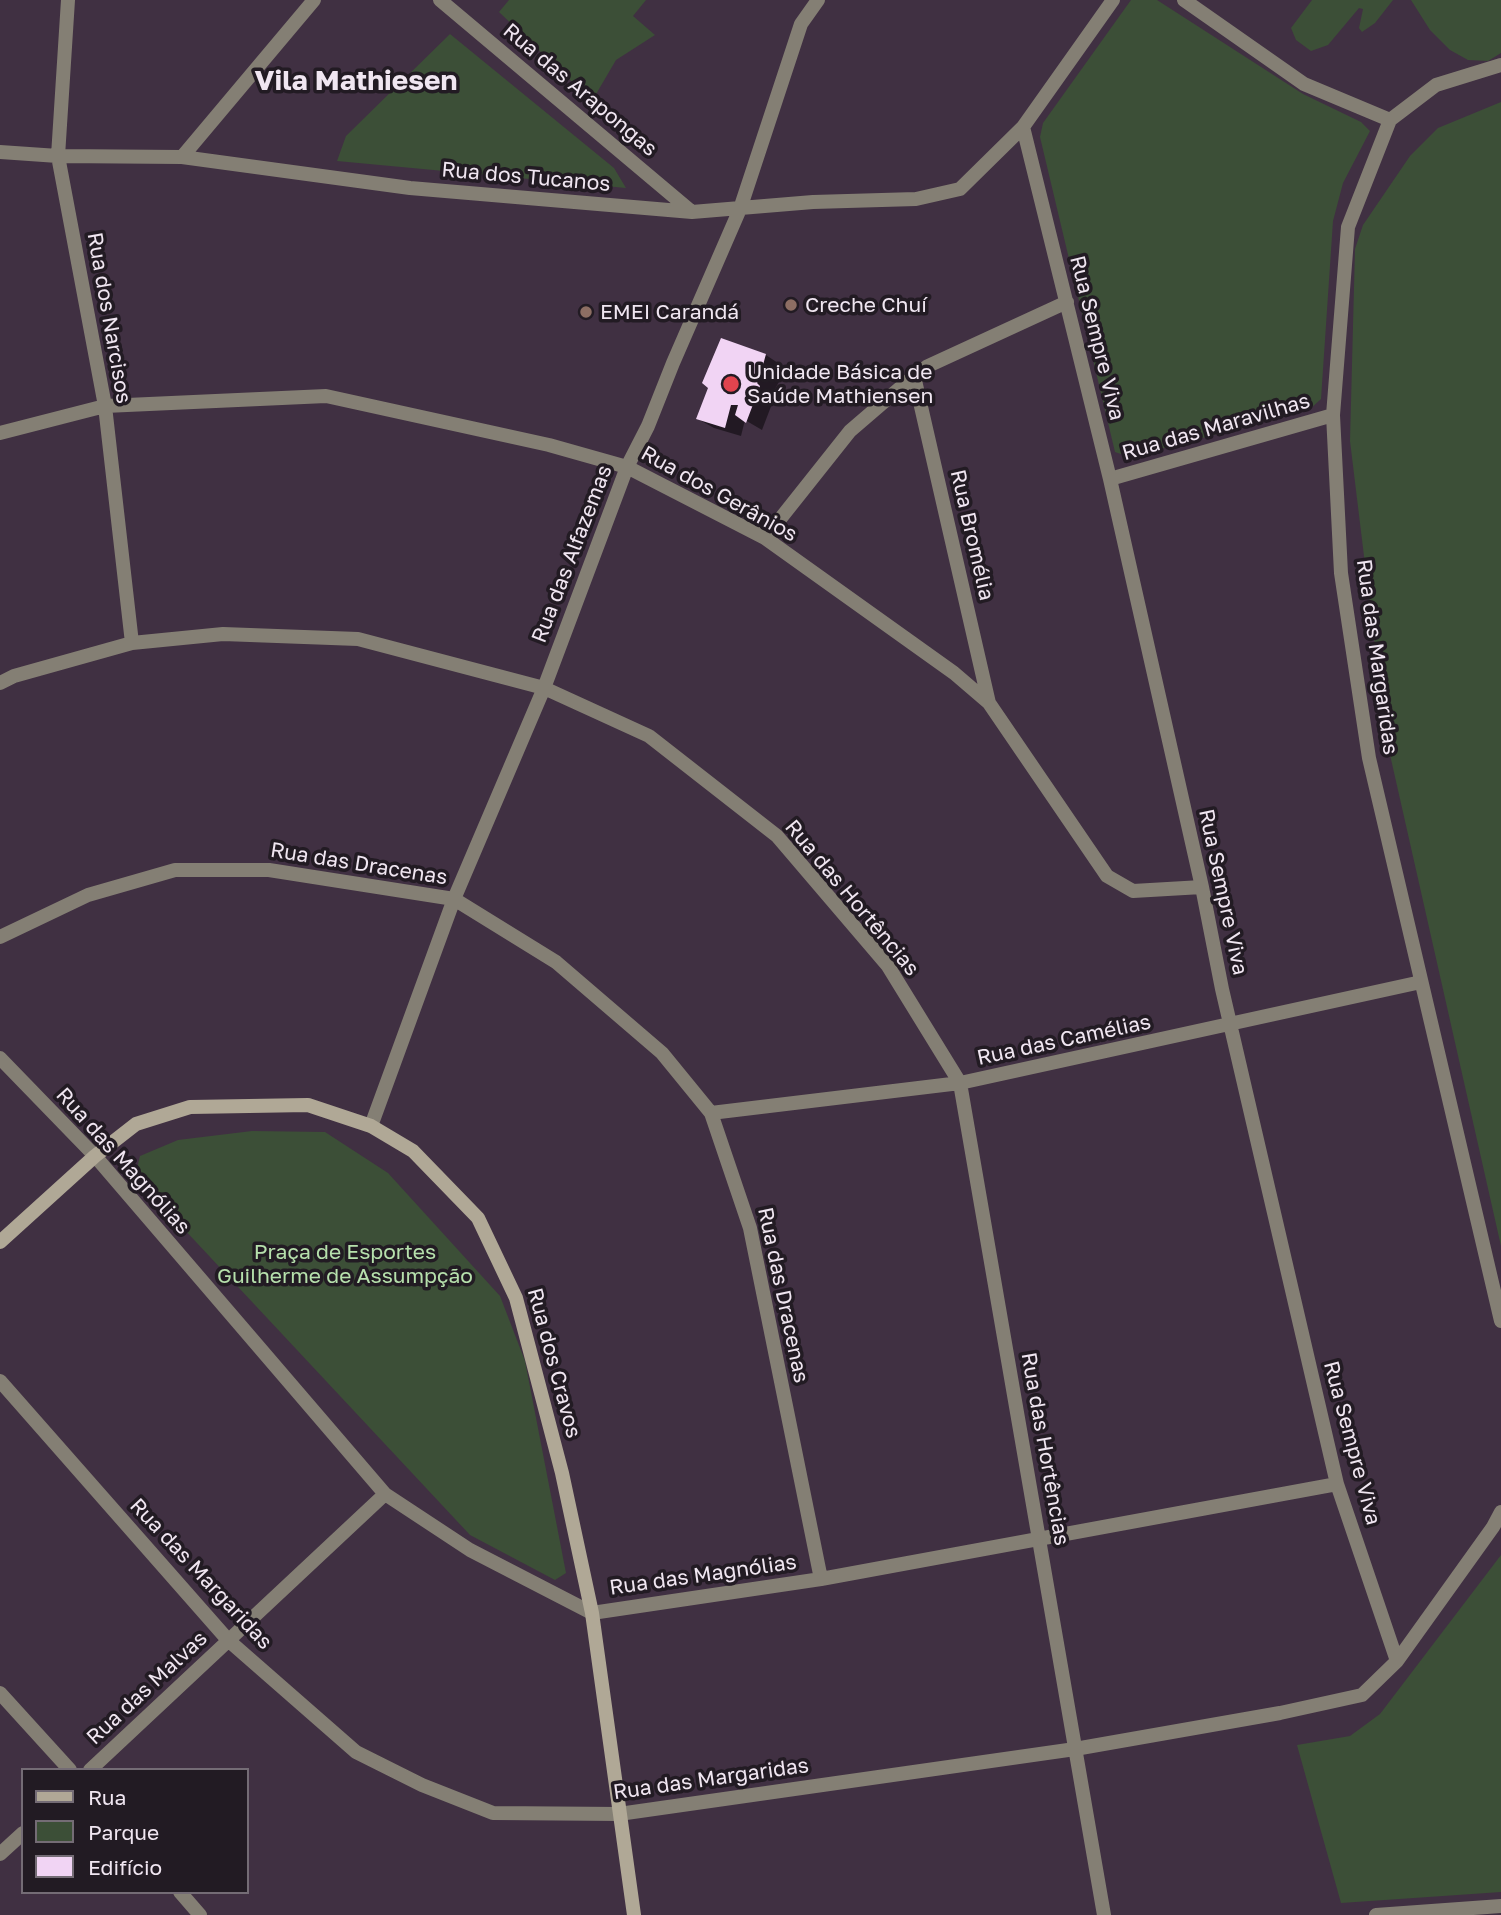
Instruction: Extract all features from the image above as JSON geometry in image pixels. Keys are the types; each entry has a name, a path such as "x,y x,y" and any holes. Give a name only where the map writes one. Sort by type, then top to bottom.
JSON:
{"street":[{"name":"Rua dos Narcisos","path":"68,0 58,156 105,406 132,643"},
{"path":"182,157 314,0"},
{"name":"Rua das Arapongas","path":"440,0 692,212"},
{"name":"Rua dos Tucanos","path":"0,152 58,156 182,157 410,188 692,212 813,202 916,199 960,189 1023,127 1113,0"},
{"path":"1184,0 1304,84 1390,120 1436,85 1501,65"},
{"name":"Rua das Alfazemas","path":"371,1126 454,899 544,688 627,467 648,426 740,209 801,24 816,1"},
{"name":"Rua das Margaridas","path":"1390,120 1348,227 1333,415 1341,573 1369,758 1501,1321"},
{"name":"Rua Sempre Viva","path":"1023,127 1110,479 1202,887 1222,989 1337,1484 1397,1661"},
{"path":"765,538 850,431 914,376 928,366 1067,302"},
{"name":"Rua Bromélia","path":"914,376 989,703"},
{"name":"Rua dos Gerânios","path":"0,433 105,406 326,396 549,445 627,467 765,538 954,673 989,703 1107,876 1133,891 1202,887"},
{"name":"Rua das Maravilhas","path":"1110,479 1333,415"},
{"name":"Rua das Hortências","path":"0,683 14,676 132,643 223,634 358,639 544,688 649,736 777,836 888,966 960,1083 1104,1915"},
{"name":"Rua das Dracenas","path":"0,937 88,895 176,870 269,870 454,899 556,962 662,1053 711,1114 750,1228 821,1579"},
{"name":"Rua das Camélias","path":"711,1114 960,1083 1421,982"},
{"name":"Rua das Magnólias","path":"0,1058 95,1156 385,1494 470,1550 592,1613 821,1579 1337,1484"},
{"name":"Rua dos Cravos","path":"0,1242 95,1156 136,1124 190,1107 308,1105 371,1126 413,1151 478,1217 516,1298 562,1473 592,1613 634,1915"},
{"name":"Rua das Margaridas","path":"0,1381 228,1640 356,1752 422,1785 493,1813 619,1814 1075,1749 1280,1713 1362,1695 1397,1661 1501,1512"},
{"name":"Rua das Malvas","path":"92,1768 385,1494"},
{"path":"0,1693 68,1768"},
{"path":"0,1854 21,1835"},
{"path":"182,1894 200,1915"},
{"path":"1376,1915 1501,1906"}],"green space":[{"path":"509,0 646,0 633,16 655,35 616,60 592,101 499,12"},
{"path":"1131,0 1157,0 1303,94 1361,122 1370,131 1343,183 1333,221 1321,399 1309,410 1130,457 1115,452 1040,137 1043,123"},
{"path":"1312,0 1393,0 1375,23 1362,32 1359,28 1363,9 1359,8 1328,45 1311,51 1296,40 1291,28"},
{"path":"1411,0 1501,0 1501,53 1488,61 1468,60 1450,50 1430,30"},
{"path":"450,34 614,168 626,188 337,161 346,136"},
{"path":"1501,102 1501,1246 1386,737 1350,441 1355,249 1363,225 1410,156 1438,128"},
{"name":"Praça de Esportes Guilherme de Assumpção","path":"252,1131 325,1132 388,1173 500,1296 525,1361 566,1573 555,1580 470,1535 139,1181 137,1168 140,1156 178,1140"},
{"path":"1501,1555 1501,1892 1341,1903 1297,1745 1350,1736 1380,1714"}],"building":[{"name":"Unidade Básica de Saúde Mathiensen","path":"721,338 766,354 763,365 766,367 757,383 760,386 746,423 735,415 738,405 731,405 725,428 696,419 708,388 702,383"}],"place":[{"name":"Creche Chuí","path":"791,305"},
{"name":"EMEI Carandá","path":"586,312"},
{"name":"Unidade Básica de Saúde Mathiensen","path":"731,384"}],"district":[{"name":"Vila Mathiesen","path":"356,81"}]}
